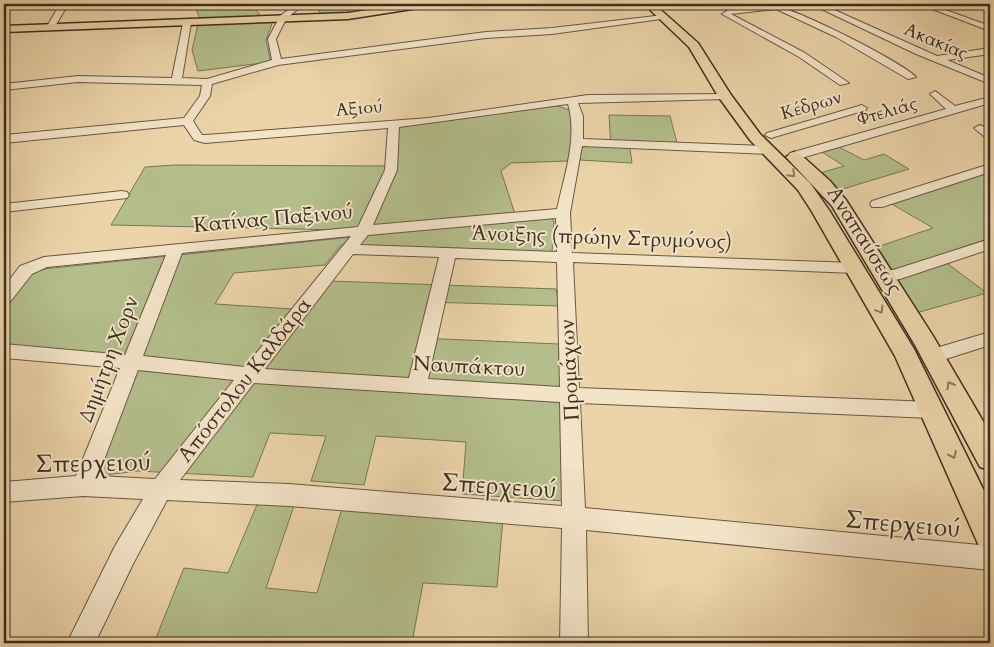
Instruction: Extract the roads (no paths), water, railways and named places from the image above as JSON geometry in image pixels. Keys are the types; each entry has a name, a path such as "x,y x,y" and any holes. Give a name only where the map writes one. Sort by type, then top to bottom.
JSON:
{"main road":[{"path":"4,29 348,16 423,4"},
{"name":"Αναπαύσεως","path":"658,8 694,45 725,96 769,143 804,187 855,268 906,355 990,535"},
{"name":"Αναπαύσεως","path":"658,8 709,45 769,143 794,156 824,184 840,204 885,274 990,458"}],"street":[{"path":"50,28 64,4"},
{"path":"277,62 271,42 283,18 296,7 294,4"},
{"path":"817,5 838,4"},
{"path":"923,4 990,29"},
{"name":"Ακακίας","path":"817,5 935,59 990,81"},
{"path":"844,83 802,55 726,14 730,11 774,6 838,35 911,76"},
{"path":"4,87 78,79 206,82 277,62 486,35 544,32 658,8"},
{"path":"175,82 178,76 187,23"},
{"path":"895,66 990,51"},
{"path":"4,139 187,122 204,96 206,82"},
{"path":"935,94 953,110"},
{"name":"Αξιού","path":"187,122 198,138 205,139 429,121 608,96 725,96"},
{"name":"Προμάχων","path":"572,100 577,116 577,142 562,213 574,518 574,643"},
{"name":"Φτελιάς","path":"794,156 990,100"},
{"name":"Κέδρων","path":"577,142 769,143 862,108"},
{"name":"Απόστολου Καλδάρα","path":"81,643 124,555 161,488 363,231 391,170 394,123"},
{"path":"980,128 990,136"},
{"path":"877,204 990,168"},
{"path":"4,208 122,195"},
{"name":"Κατίνας Παξινού","path":"4,298 26,270 38,264 176,248 562,213"},
{"path":"885,274 894,275 990,244"},
{"name":"Δημήτρη Χορν","path":"83,486 176,248"},
{"name":"Άνοιξης (πρώην Στρυμόνος)","path":"348,249 855,268"},
{"path":"417,386 448,253"},
{"path":"933,356 990,339"},
{"name":"Ναυπάκτου","path":"4,351 131,362 249,376 570,395 932,410"},
{"name":"Σπερχειού","path":"4,492 83,486 289,495 574,518 990,558"}]}
